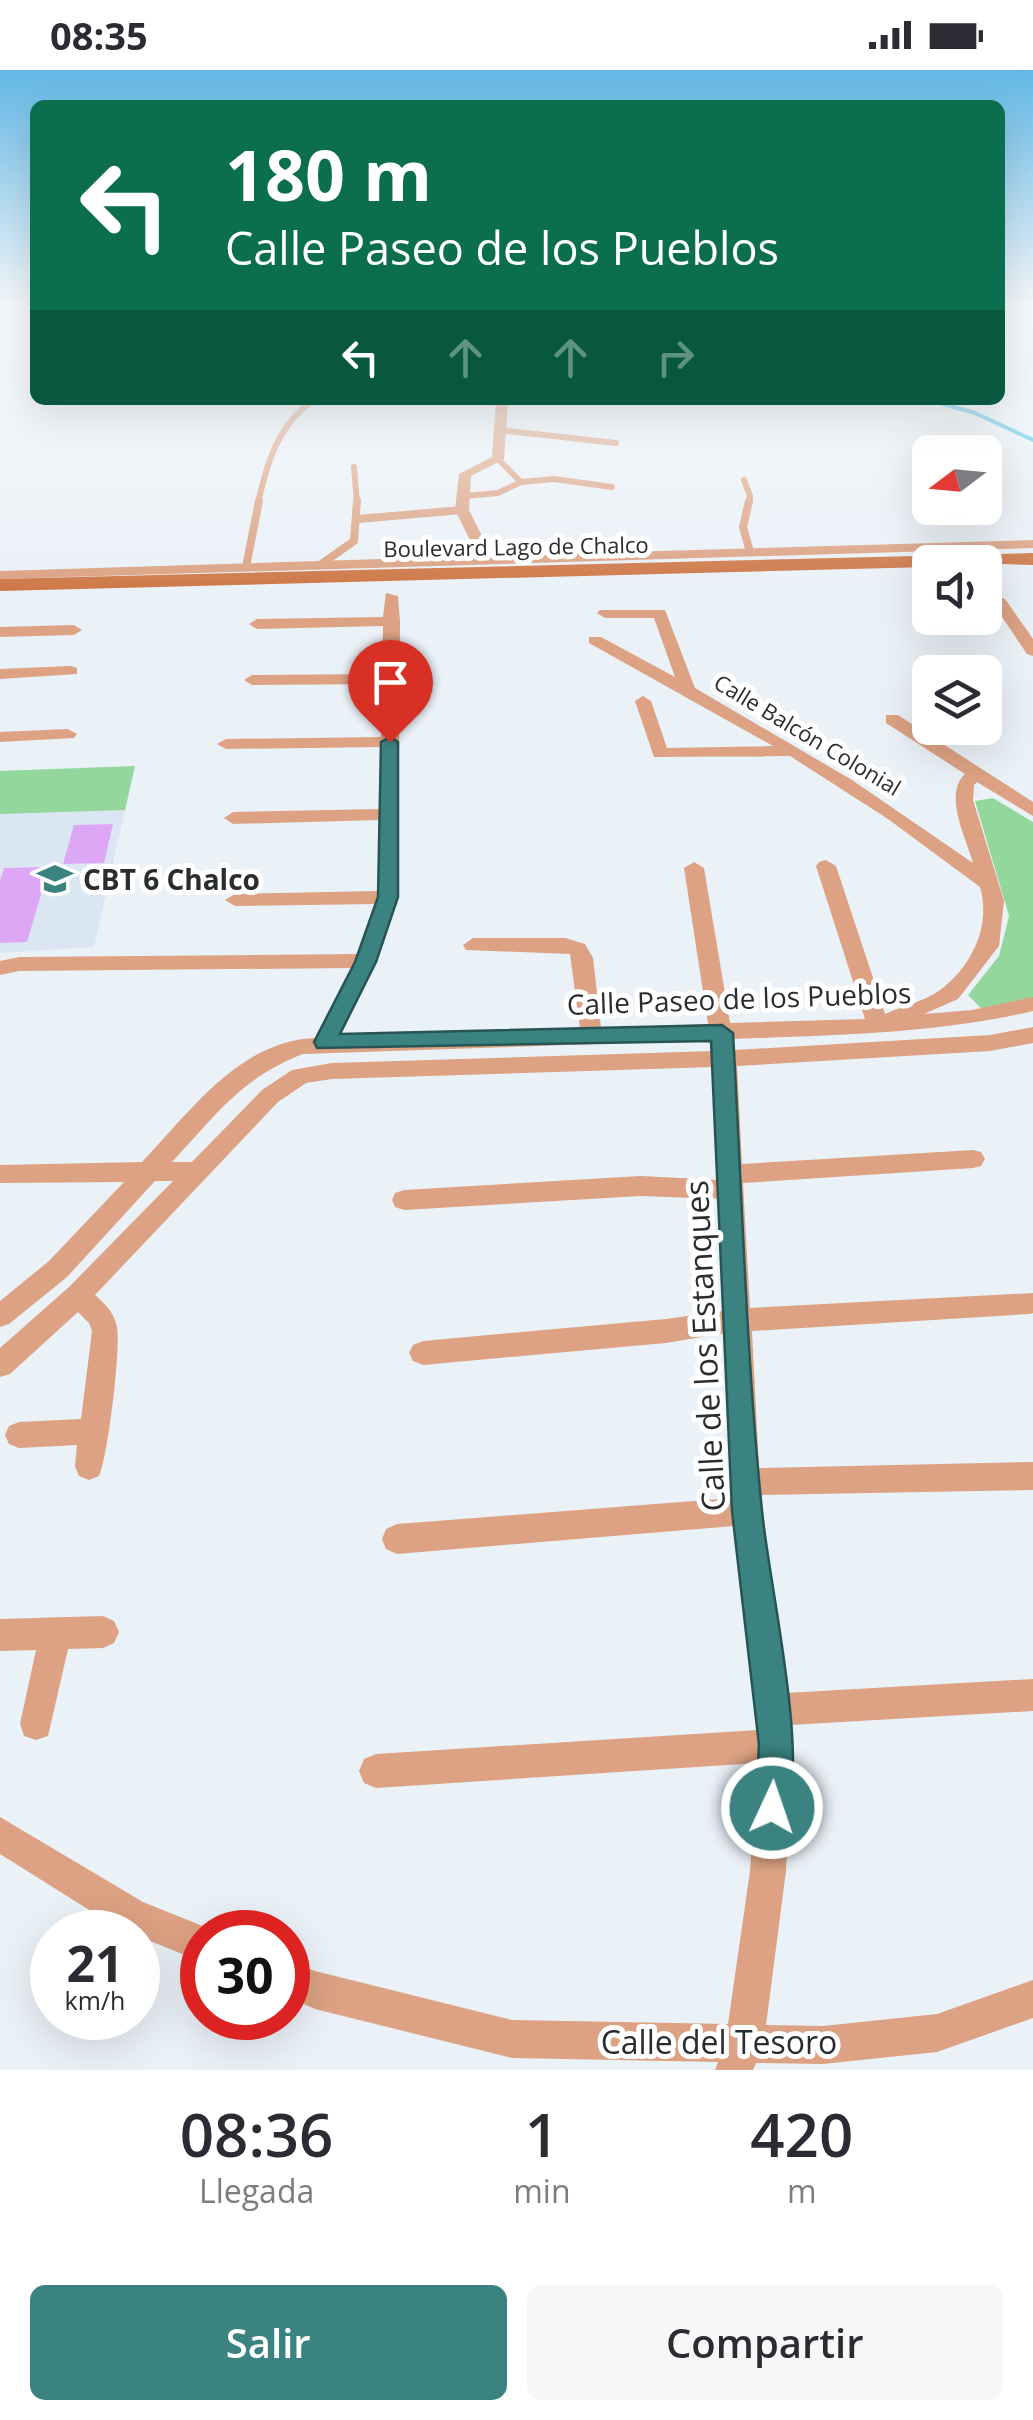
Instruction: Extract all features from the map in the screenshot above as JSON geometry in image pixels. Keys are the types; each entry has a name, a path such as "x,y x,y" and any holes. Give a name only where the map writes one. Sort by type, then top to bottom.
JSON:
{"main road":[{"name":"Boulevard Lago de Chalco","path":"0,585 1033,559"}],"street":[{"path":"487,560 463,503 466,474 498,458 502,405"},
{"path":"0,574 1033,544"},
{"path":"325,1042 366,962 388,897 391,596"},
{"path":"1002,605 1031,646"},
{"path":"605,612 660,613 688,690"},
{"path":"257,624 392,621"},
{"path":"0,632 74,630"},
{"name":"Calle Balcón Colonial","path":"595,640 790,750 928,836 987,883"},
{"path":"0,674 71,671"},
{"path":"252,680 390,679"},
{"path":"642,701 660,753 790,750"},
{"path":"892,718 1033,810"},
{"path":"0,737 68,734"},
{"path":"226,744 390,742"},
{"path":"826,866 878,1026 950,994 990,946 994,900 964,800 965,784 976,773"},
{"path":"233,818 390,814"},
{"name":"Calle de los Estanques","path":"694,868 723,1046 746,1496 776,1745 768,1871 739,2057"},
{"path":"235,900 388,897"},
{"path":"473,945 565,945 578,949 584,958 591,1033"},
{"path":"0,968 20,964 366,962"},
{"path":"950,994 990,1043"},
{"name":"Calle Paseo de los Pueblos","path":"0,1316 58,1269 233,1082 266,1060 301,1046 591,1033 723,1046 972,1018 1033,1004"},
{"name":"Calle Paseo de los Pueblos","path":"0,1365 78,1295 270,1096 300,1076 332,1070 723,1046 990,1043 1033,1035"},
{"path":"404,1200 731,1182 973,1159"},
{"path":"0,1174 200,1171"},
{"path":"78,1295 100,1317 106,1331 89,1466"},
{"path":"423,1353 666,1331 738,1320 1030,1303"},
{"path":"19,1435 96,1431"},
{"path":"397,1539 746,1496 1033,1476"},
{"path":"0,1635 102,1632"},
{"path":"36,1724 56,1633"},
{"path":"772,1710 1033,1695"},
{"path":"376,1771 776,1745"},
{"path":"0,1834 131,1915 180,1935"},
{"name":"Calle del Tesoro","path":"310,1988 512,2040 739,2057 937,2033 1033,1999"}],"lane":[{"path":"246,567 270,455 297,411 306,405"},
{"path":"499,430 616,443"},
{"path":"498,458 521,482"},
{"path":"320,565 354,541 358,520 354,467"},
{"path":"358,520 463,503 521,482 554,478 612,487"},
{"path":"744,480 750,496 743,527 750,552"}],"shaded area":[{"name":"CBT 6 Chalco","path":"135,766 94,947 0,953 0,771"}],"green space":[{"path":"135,766 125,810 0,814 0,771"},
{"path":"993,798 1033,822 1033,998 983,1010 968,995 999,956 1009,916 975,801"}],"building":[{"path":"113,824 104,863 63,864 74,825"},
{"path":"49,867 27,942 0,943 0,881 4,868"}],"waterway":[{"path":"947,405 975,413 1033,440"}],"place":[{"name":"CBT 6 Chalco","path":"55,879"}],"route":[{"path":"390,742 388,897 366,962 325,1042 722,1033 747,1511 776,1745 772,1808"}]}
